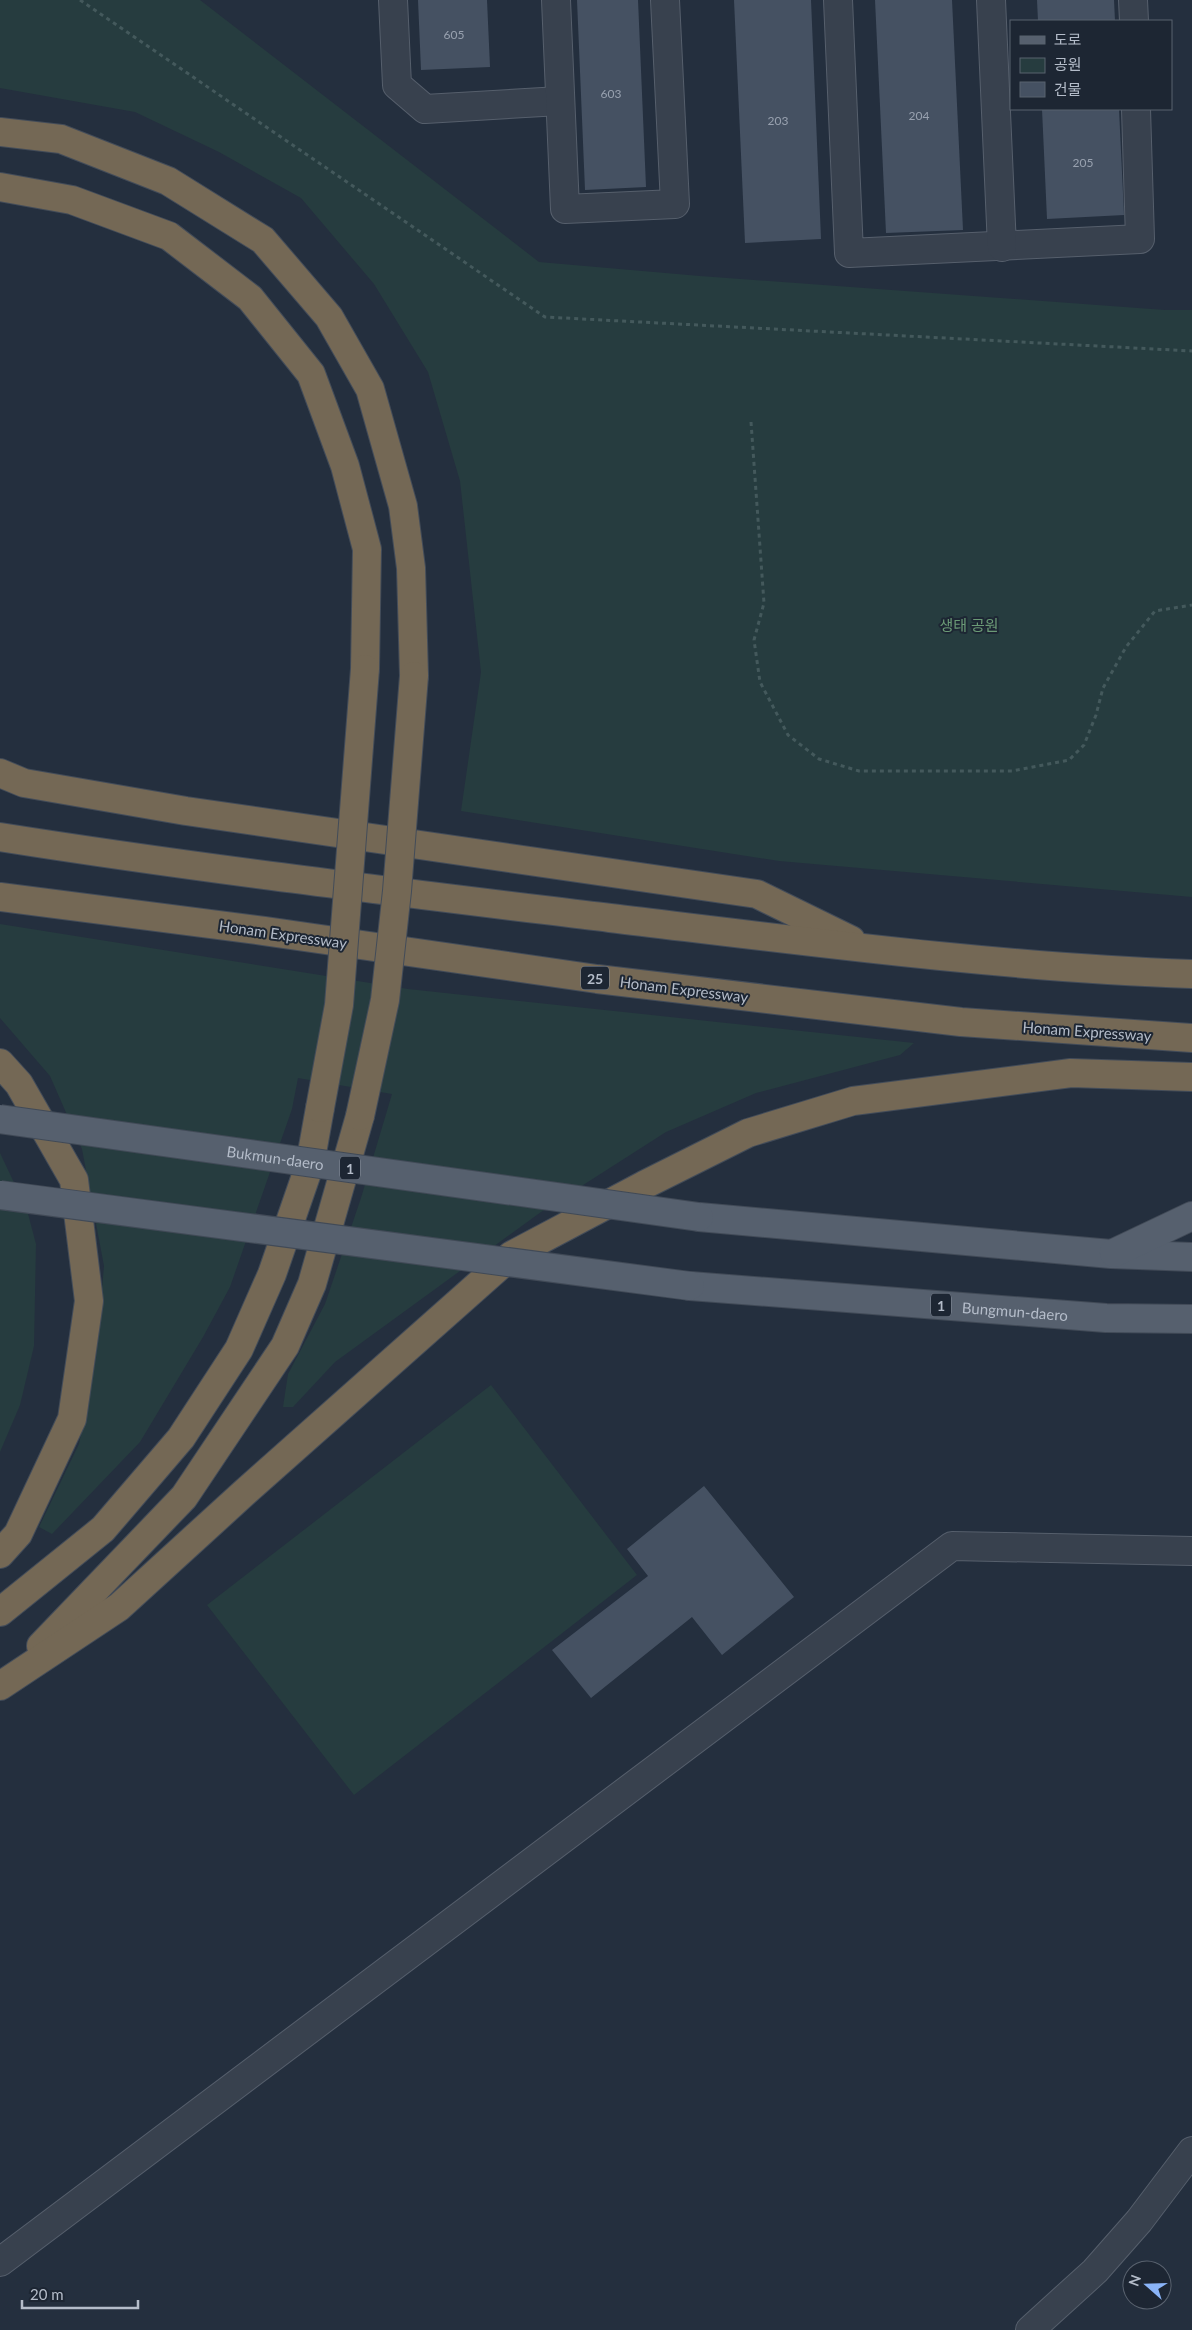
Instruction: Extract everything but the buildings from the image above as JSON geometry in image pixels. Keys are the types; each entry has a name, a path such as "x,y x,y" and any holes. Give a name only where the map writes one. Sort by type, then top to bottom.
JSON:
{"highway":[{"path":"0,132 61,139 168,180 263,240 329,317 370,389 403,506 411,568 414,676 397,891 385,1000 360,1116 312,1284 285,1346 184,1497 4,1684"},
{"path":"0,188 72,200 169,236 250,298 311,374 345,466 367,549 365,669 339,1005 310,1164 272,1274 239,1349 181,1438 103,1529 0,1612"},
{"path":"0,773 24,783 186,811 757,894 870,949"},
{"path":"0,837 404,892 870,949 1140,972 1192,974"},
{"name":"Honam Expressway","path":"0,897 264,931 597,979 962,1022 1192,1038"},
{"path":"0,1063 19,1084 74,1180 89,1301 72,1419 18,1534 0,1554"},
{"path":"4,1684 119,1607 244,1492 512,1255 644,1185 748,1133 853,1101 1071,1073 1192,1077"}],"main road":[{"name":"Bukmun-daero","path":"0,1119 699,1218 1111,1254"},
{"name":"Bungmun-daero","path":"0,1195 690,1286 1106,1318 1192,1319"},
{"path":"1111,1254 1192,1216"},
{"name":"1","path":"1111,1254 1192,1257"},
{"path":"1106,1318 1192,1323"}],"street":[{"path":"393,0 397,85 425,110 560,101"},
{"path":"556,0 565,209 675,204 666,0"},
{"path":"838,0 849,253 1140,239 1136,110"},
{"path":"991,0 1002,247"},
{"path":"1133,0 1134,20"},
{"path":"0,2262 952,1546 1192,1551"},
{"path":"1030,2330 1095,2271 1139,2221 1192,2151"}],"path":[{"path":"80,0 544,317 1192,351"},
{"path":"751,422 764,603 754,640 760,682 788,735 819,759 859,771 1012,771 1068,760 1084,744 1096,715 1103,688 1126,647 1155,611 1192,605"}],"green space":[{"name":"생태 공원","path":"0,0 200,0 539,262 700,276 1165,310 1192,310 1192,897 779,861 461,811 481,672 460,481 428,372 374,284 301,198 219,152 135,112 0,88"},
{"path":"0,924 408,989 914,1043 900,1055 756,1093 666,1132 541,1212 335,1362 293,1407 283,1407 288,1374 325,1304 361,1198 392,1094 298,1078 292,1109 230,1287 203,1337 140,1442 52,1534 39,1527 79,1444 96,1358 104,1266 82,1149 50,1076 0,1018"},
{"path":"0,1153 27,1210 36,1244 34,1346 20,1405 0,1452"},
{"path":"491,1385 637,1575 354,1795 207,1605"}]}
